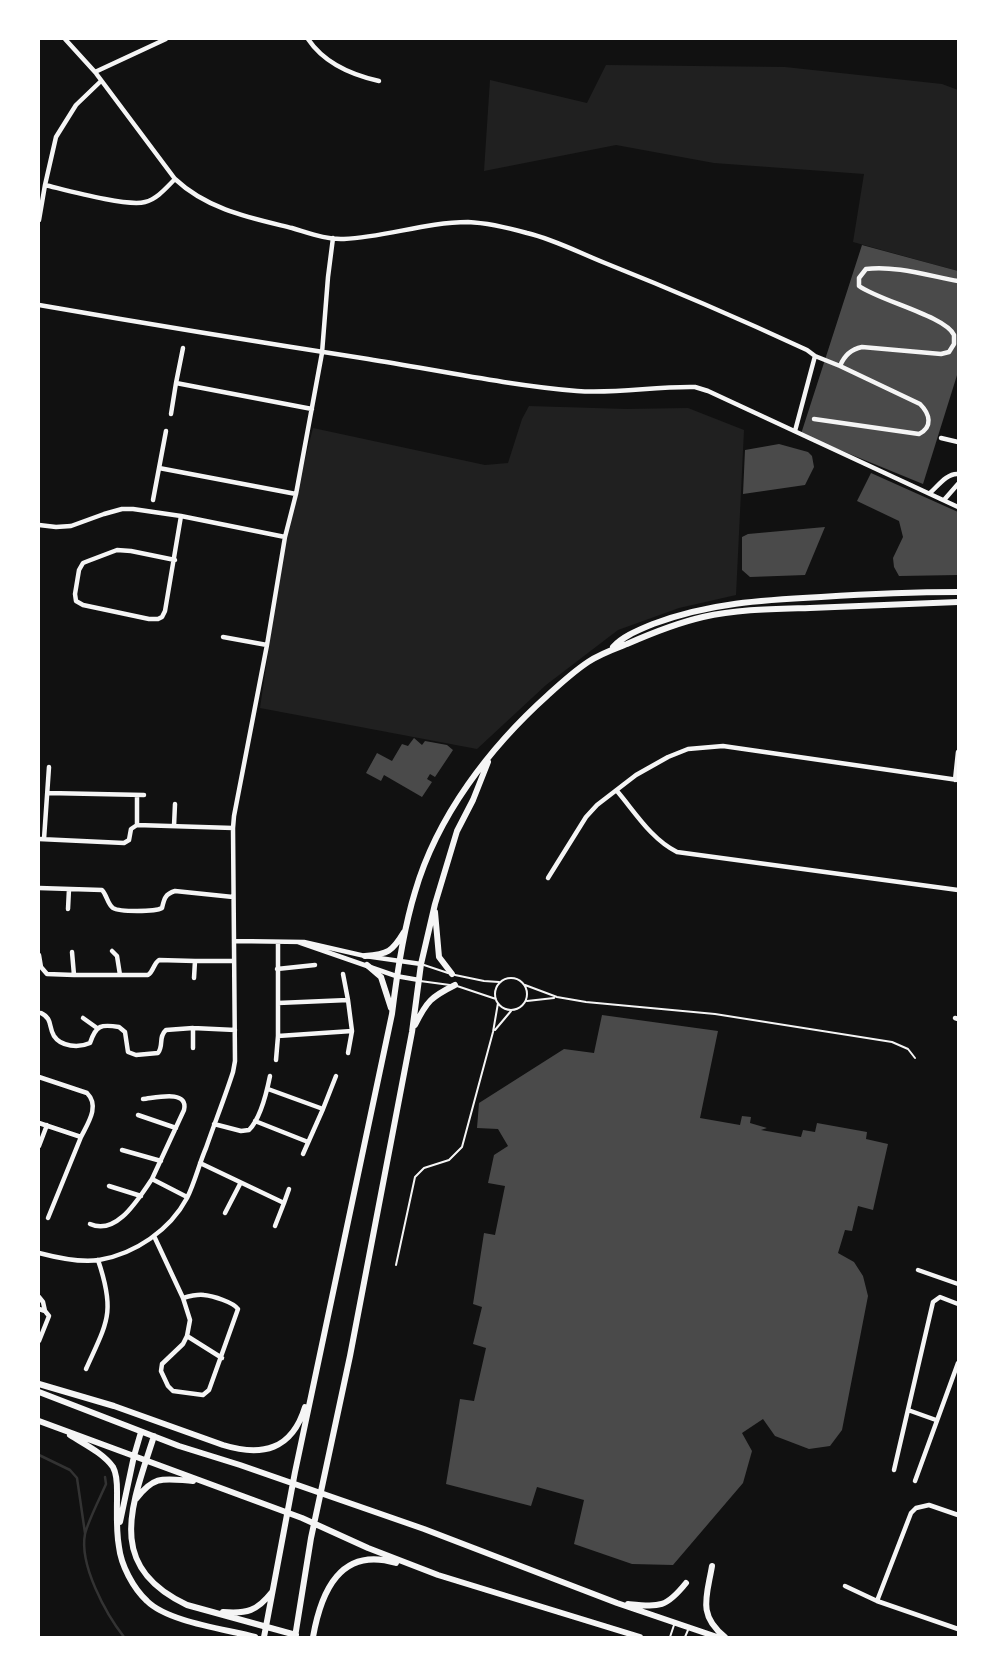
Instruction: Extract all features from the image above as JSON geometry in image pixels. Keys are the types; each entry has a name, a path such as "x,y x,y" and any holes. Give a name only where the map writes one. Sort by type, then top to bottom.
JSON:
{"main road":[{"path":"264,1637 295,1472 392,1014 396,976 415,891 442,826 474,775 509,734 546,696 574,672 613,648 623,639 645,627 691,611 759,600 899,592 958,592"},
{"path":"613,648 674,625 730,612 958,602"},
{"path":"154,1436 138,1484 132,1516 131,1534 132,1550 147,1576 170,1597 187,1604 295,1636 311,1538 350,1356 412,1032 422,964 435,904 457,831 489,758"},
{"path":"435,904 437,950 441,961 452,974"},
{"path":"365,956 381,954 392,950 407,926"},
{"path":"367,965 378,973 384,982 392,1014"},
{"path":"412,1032 428,1002 455,986"},
{"path":"39,1384 114,1406 223,1445 240,1450 253,1451 267,1450 290,1437 300,1422 316,1370"},
{"path":"39,1392 141,1432 424,1529 617,1603 717,1637"},
{"path":"39,1421 302,1518 368,1548 438,1575"},
{"path":"61,1429 97,1452 112,1467 116,1476 119,1548 127,1571 147,1601 165,1613 183,1620 255,1637"},
{"path":"118,1530 141,1432"},
{"path":"136,1500 153,1482 163,1479 203,1482"},
{"path":"313,1637 324,1596 330,1585 344,1570 353,1565 376,1560 390,1561 640,1637"},
{"path":"712,1566 705,1603 706,1613 714,1626 725,1637"},
{"path":"617,1603 648,1606 660,1605 674,1598 686,1582"},
{"path":"212,1612 248,1612 264,1602 273,1591"},
{"path":"229,1630 237,1637"},
{"path":"623,1631 628,1637"}],"street":[{"path":"64,39 95,72 176,179 184,187 204,200 230,212 342,239 467,222 484,223 529,233 696,300 807,350 815,356 920,404 926,410 929,417 928,427 919,434 814,419"},
{"path":"95,72 166,39"},
{"path":"308,39 323,55 342,69 354,75 379,81"},
{"path":"39,220 56,137 76,105 102,81"},
{"path":"45,185 122,202 136,203 153,199 176,179"},
{"path":"39,1253 74,1260 98,1260 134,1249 154,1236 168,1223 187,1197 234,1066 233,828 236,803 322,353 328,277 334,238"},
{"path":"840,366 847,355 853,350 862,347 942,354 949,352 954,344 954,335 946,326 859,286 859,278 866,269 897,270 958,281"},
{"path":"39,304 185,331 576,391 600,392 695,387 708,391 958,507"},
{"path":"171,414 183,348"},
{"path":"795,431 815,356"},
{"path":"176,383 312,409"},
{"path":"153,500 166,431"},
{"path":"940,438 958,442"},
{"path":"159,468 296,494"},
{"path":"930,493 948,477 958,474"},
{"path":"944,500 958,484"},
{"path":"39,525 71,526 113,512 133,509 181,516 286,537"},
{"path":"175,560 117,550 88,560 83,563 79,570 76,601 83,605 150,619 158,619 162,616 165,611 175,560 181,516"},
{"path":"223,637 267,645"},
{"path":"548,878 586,817 597,805 636,775 668,757 688,749 723,746 957,780 958,752"},
{"path":"49,766 48,793 42,839 124,843 130,838 132,828 137,825 233,828"},
{"path":"617,791 653,834 666,846 677,852 958,890"},
{"path":"48,793 144,795"},
{"path":"137,795 137,825"},
{"path":"174,826 175,804"},
{"path":"39,888 102,890 109,904 116,909 154,911 162,908 164,898 176,891 233,897"},
{"path":"68,910 69,888"},
{"path":"234,941 316,943 365,956 422,964"},
{"path":"276,1060 278,1036 278,942"},
{"path":"298,942 396,976 419,980"},
{"path":"112,951 117,956 120,975"},
{"path":"72,952 74,975"},
{"path":"39,955 41,967 47,974 74,975 148,975 159,960 234,962"},
{"path":"194,978 195,961"},
{"path":"277,968 316,965"},
{"path":"343,974 352,1031 348,1053"},
{"path":"278,1003 348,1000"},
{"path":"41,1013 49,1018 54,1037 70,1045 79,1046 90,1043 97,1028"},
{"path":"83,1018 97,1028 114,1026 123,1029 128,1052 136,1055 158,1054 161,1047 161,1037 166,1030 193,1028 235,1030"},
{"path":"193,1028 193,1048"},
{"path":"278,1036 352,1031"},
{"path":"214,1124 241,1131 249,1130 255,1121 268,1089 270,1076"},
{"path":"303,1154 336,1076"},
{"path":"39,1078 87,1093 92,1098 94,1104 93,1111 48,1218"},
{"path":"268,1089 323,1109"},
{"path":"90,1224 98,1228 110,1226 140,1196 152,1179 185,1107 182,1099 176,1096 143,1099"},
{"path":"138,1115 176,1128"},
{"path":"255,1121 308,1142"},
{"path":"39,1123 82,1137"},
{"path":"39,1146 47,1125"},
{"path":"122,1150 161,1161"},
{"path":"200,1164 284,1204"},
{"path":"152,1179 187,1197"},
{"path":"225,1213 240,1184"},
{"path":"108,1186 140,1196"},
{"path":"275,1226 289,1190"},
{"path":"154,1236 183,1298 190,1320 187,1336 183,1344 160,1366 161,1371 168,1386 173,1391 199,1396 206,1393 222,1358 238,1312 237,1306 204,1295 183,1298"},
{"path":"86,1369 103,1334 108,1311 108,1292 98,1260"},
{"path":"918,1270 958,1284"},
{"path":"894,1470 933,1302 940,1297 958,1304"},
{"path":"39,1298 43,1302 45,1311"},
{"path":"39,1308 49,1316 39,1341"},
{"path":"187,1336 222,1358"},
{"path":"915,1481 958,1363"},
{"path":"908,1410 936,1420"},
{"path":"877,1601 911,1513 916,1508 930,1505 958,1515"},
{"path":"845,1586 877,1601 958,1629"}],"lane":[{"path":"422,964 452,974 484,981 501,982 510,978 516,979 525,985 557,998"},
{"path":"419,980 455,986 496,999"},
{"path":"501,982 496,990 496,999 498,1004 504,1009 511,1011"},
{"path":"493,1032 511,1011 520,1008 526,1001 527,990 525,985"},
{"path":"526,1001 557,998 715,1014 892,1042 908,1049 915,1058"},
{"path":"396,1264 415,1177 424,1168 449,1160 462,1147 493,1032 498,1004"},
{"path":"670,1637 675,1623"},
{"path":"685,1637 689,1628"}],"shaded area":[{"path":"606,65 785,67 942,84 958,90 958,271 853,242 864,174 714,163 616,145 484,171 490,80 587,103"},
{"path":"529,406 626,409 688,408 744,430 736,595 679,608 618,630 546,685 477,749 260,708 285,537 313,428 485,465 508,463 522,419"}],"building":[{"path":"862,245 958,271 958,372 923,484 801,434"},
{"path":"779,444 808,452 812,456 814,467 805,485 743,494 745,450"},
{"path":"871,473 958,512 958,575 899,576 894,567 893,558 903,537 899,521 857,501"},
{"path":"825,527 805,575 750,577 742,570 742,537 748,534"},
{"path":"414,738 422,745 425,741 447,745 453,750 435,777 430,774 427,779 432,782 422,797 384,775 381,781 366,773 377,753 392,761 402,744 408,746"},
{"path":"602,1015 718,1031 700,1118 740,1125 742,1116 751,1117 750,1123 767,1128 761,1130 801,1137 803,1130 815,1132 817,1123 867,1132 866,1139 888,1144 873,1210 858,1206 852,1231 845,1230 838,1253 854,1262 863,1276 868,1296 842,1430 830,1446 809,1449 775,1436 763,1419 742,1433 752,1451 743,1483 673,1565 632,1564 574,1544 584,1500 537,1487 531,1506 446,1484 460,1399 474,1401 486,1348 473,1344 482,1307 473,1304 484,1233 495,1235 505,1186 488,1183 494,1155 508,1146 498,1129 477,1128 479,1103 564,1049 594,1053"}],"waterway":[{"path":"39,1455 70,1470 77,1478 85,1533"},
{"path":"105,1477 106,1484 91,1516 85,1534 84,1546 90,1574 102,1602 109,1616 124,1637"}]}
